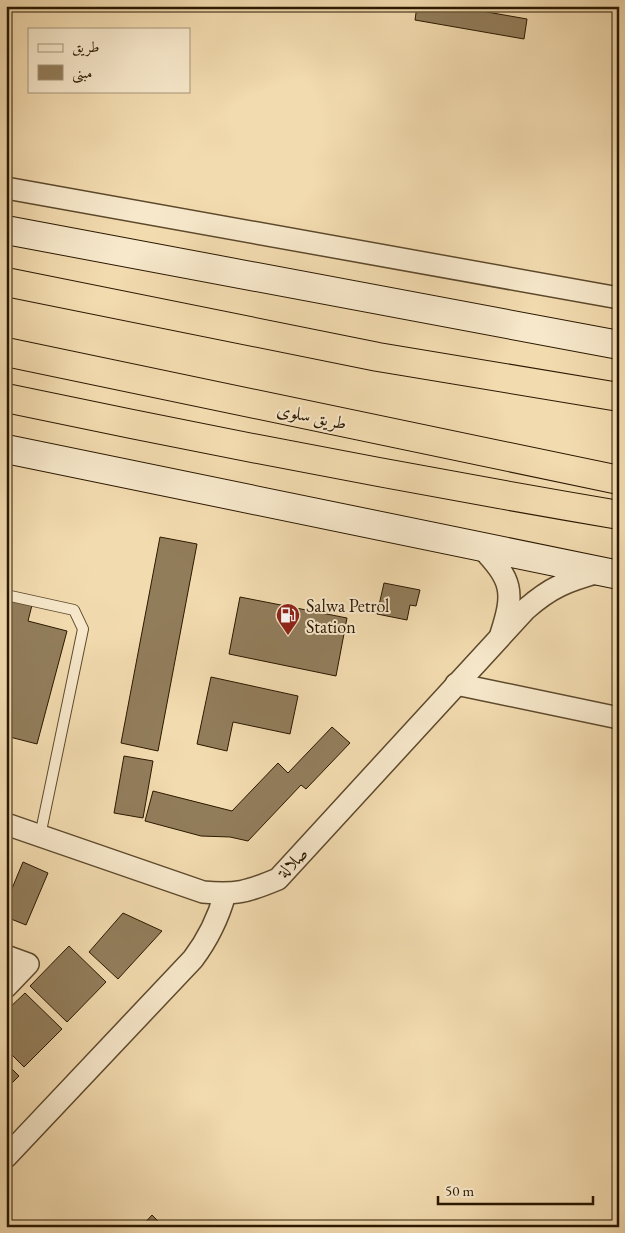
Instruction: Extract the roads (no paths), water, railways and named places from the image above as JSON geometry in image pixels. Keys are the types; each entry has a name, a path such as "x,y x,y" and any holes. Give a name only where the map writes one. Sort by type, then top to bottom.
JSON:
{"highway":[{"path":"6,282 378,357 619,397"},
{"name":"طريق سلوى","path":"6,352 619,480"},
{"path":"6,398 155,429 619,515"}],"main road":[{"path":"6,230 619,345"},
{"path":"6,449 610,573"}],"street":[{"path":"6,188 619,298"},
{"name":"صلالة","path":"481,547 496,563 505,577 510,595 509,610 500,636"},
{"name":"صلالة","path":"6,824 203,892 225,894 246,892 278,879 500,636 539,597 555,586 572,580 610,573"},
{"path":"456,684 619,718"},
{"path":"6,1157 193,959 213,929 225,894"},
{"path":"6,956 28,964 6,987"}],"lane":[{"path":"6,595 74,610 83,628 40,836"}],"place":[{"name":"Salwa Petrol Station","path":"288,636"}]}
